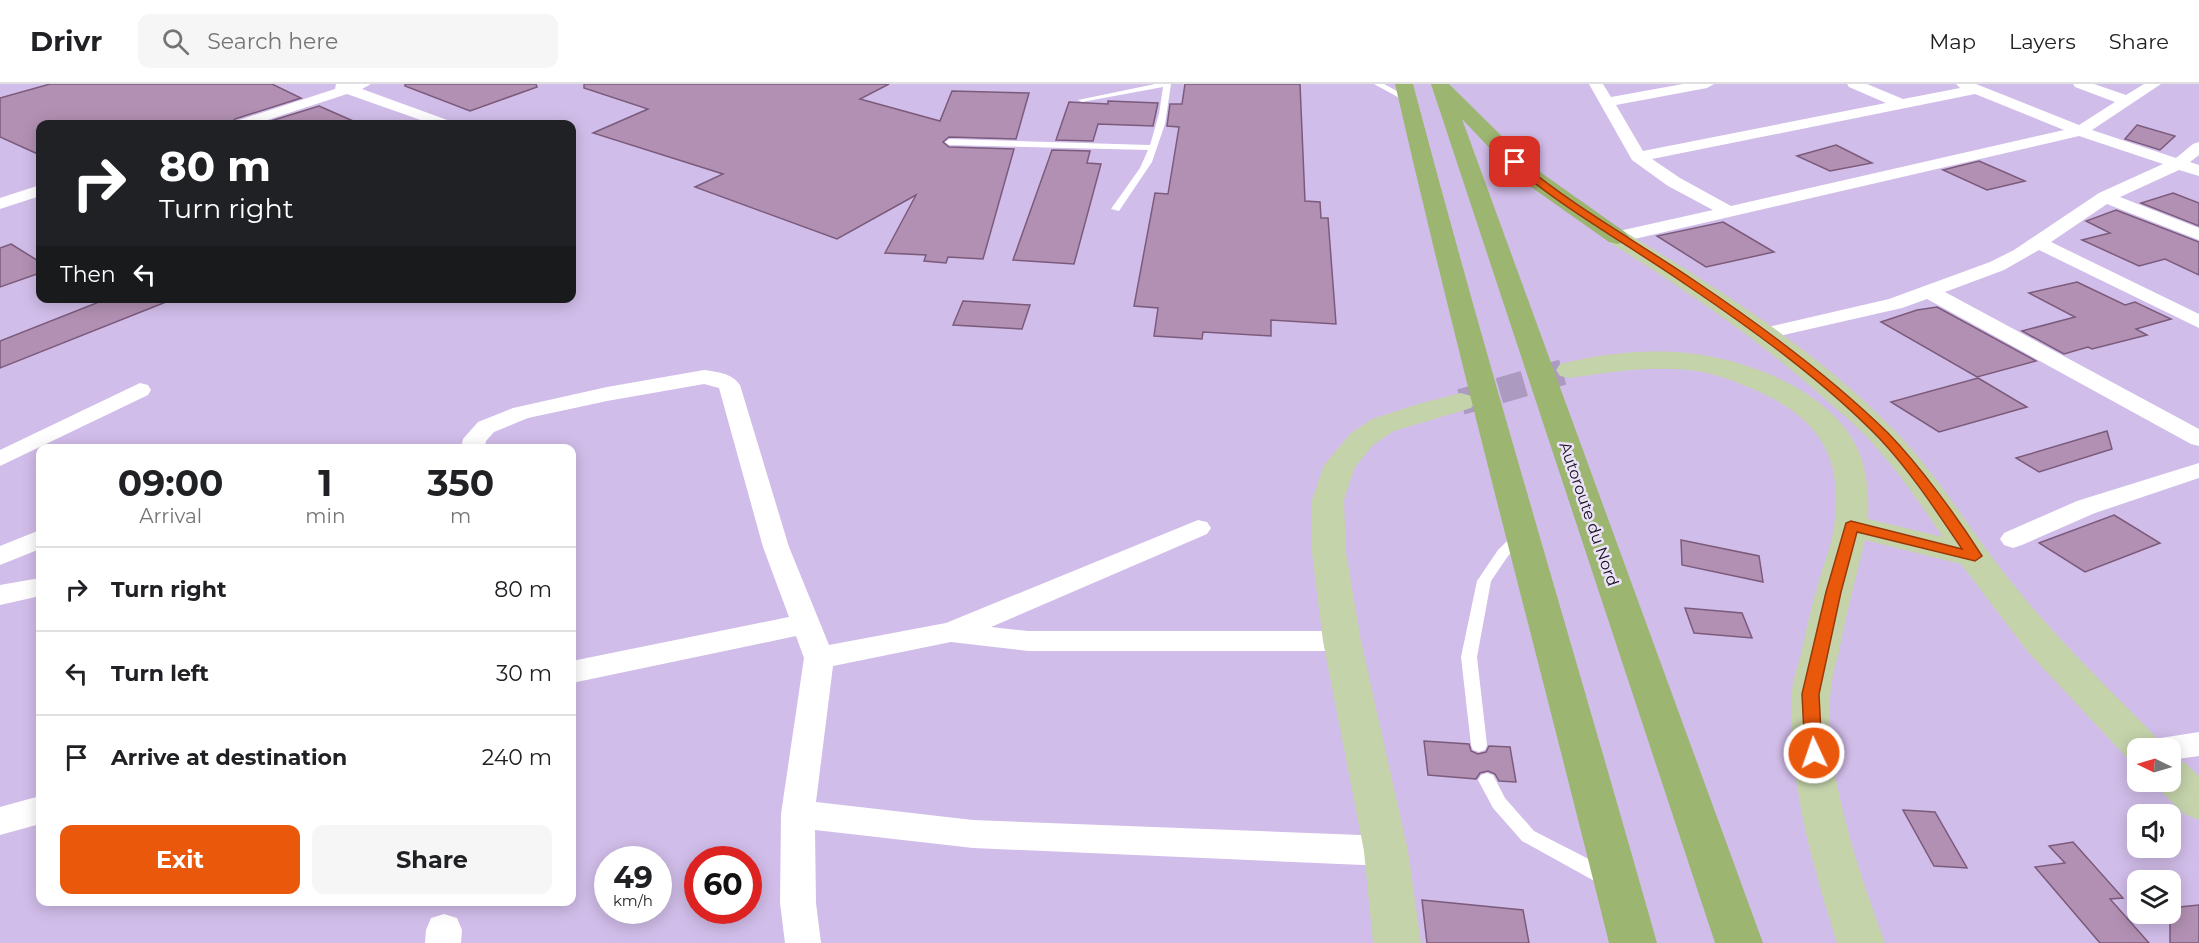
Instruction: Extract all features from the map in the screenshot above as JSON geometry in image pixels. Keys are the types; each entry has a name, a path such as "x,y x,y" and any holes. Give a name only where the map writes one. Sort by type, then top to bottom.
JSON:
{"highway":[{"path":"1441,84 1525,172 1617,237"},
{"name":"Autoroute du Nord","path":"1441,84 1739,943"},
{"path":"1406,91 1449,267 1633,943"}],"main road":[{"path":"1617,237 1691,283 1762,334 1821,379 1885,437 1933,497 2009,604 2058,662 2132,738"},
{"path":"1570,370 1626,361 1680,361 1724,368 1777,387 1807,405 1828,423 1839,441 1850,470 1853,501 1851,526 1833,592 1810,694 1814,753 1827,831 1861,943"},
{"path":"1397,943 1386,851 1342,641 1329,553 1328,500 1340,465 1362,439 1383,425 1461,402"},
{"path":"1851,526 1975,556"},
{"path":"2181,785 2199,802"}],"street":[{"path":"332,84 434,120"},
{"path":"253,120 364,84"},
{"path":"1596,84 1638,157 1650,167 1728,211"},
{"path":"1607,102 1707,84"},
{"path":"1854,84 1902,104"},
{"path":"2080,84 2127,101"},
{"path":"1617,237 2080,131 2154,84"},
{"path":"1638,157 1902,104 1970,86 2111,143 2199,171"},
{"path":"1762,334 1846,316 1930,293 1997,266 2038,243 2105,197 2178,164 2199,147"},
{"path":"0,204 36,191"},
{"path":"2105,197 2199,234"},
{"path":"2038,243 2199,322"},
{"path":"1930,293 2199,439"},
{"path":"474,444 475,439 486,427 521,413 618,392 704,378 718,379 729,385 776,547 819,658 798,814 798,903 803,943"},
{"path":"36,444 140,390"},
{"path":"2,462 36,444"},
{"path":"2013,539 2086,507 2199,470"},
{"path":"819,658 951,633 1198,528"},
{"path":"0,556 36,541"},
{"path":"0,595 36,588"},
{"path":"576,671 806,624"},
{"path":"951,633 1028,641 1342,641"},
{"path":"2181,746 2199,744"},
{"path":"0,820 36,811"},
{"path":"798,814 973,834 1386,851"}],"lane":[{"path":"1082,100 1167,84 1166,102 1147,164 1122,195 1116,209"},
{"path":"1378,84 1406,91"},
{"path":"949,142 1152,148"},
{"path":"1479,745 1469,657 1484,581 1503,553 1523,534"},
{"path":"1487,780 1499,803 1528,836 1616,883"}],"building":[{"path":"50,84 272,84 301,98 234,120 36,120 36,153 0,137 0,98"},
{"path":"405,84 536,84 537,87 470,111 405,86"},
{"path":"584,84 889,84 860,99 940,121 952,91 1029,93 1016,139 949,137 943,142 949,147 1014,149 983,259 948,257 946,263 924,261 926,255 885,253 916,195 837,239 695,187 723,174 593,133 648,109 584,88"},
{"path":"1185,84 1300,84 1305,201 1320,202 1321,218 1328,218 1336,324 1271,320 1271,336 1203,332 1202,339 1154,336 1158,308 1134,306 1155,193 1168,194 1179,127 1167,126 1170,104 1182,104"},
{"path":"1108,101 1158,103 1153,126 1098,124 1093,141 1056,140 1069,102 1108,104"},
{"path":"319,106 351,120 274,120"},
{"path":"2137,125 2175,136 2160,150 2125,139"},
{"path":"1836,145 1872,163 1830,171 1797,156"},
{"path":"1052,150 1090,151 1087,163 1101,164 1074,264 1013,260"},
{"path":"1979,161 2025,181 1987,190 1943,170"},
{"path":"2173,193 2199,203 2199,226 2141,203"},
{"path":"2116,210 2199,242 2199,275 2165,259 2139,266 2082,240 2110,233 2086,221"},
{"path":"1723,222 1774,252 1706,267 1657,236"},
{"path":"11,244 36,260 36,274 0,287 0,248"},
{"path":"2077,282 2125,305 2135,302 2171,319 2136,329 2147,335 2064,354 2022,331 2075,317 2029,293"},
{"path":"963,301 1030,305 1022,329 953,325"},
{"path":"96,303 163,303 0,368 0,341"},
{"path":"1937,307 2036,361 1977,377 1881,322 1917,310"},
{"path":"1978,378 2027,407 1939,432 1891,402"},
{"path":"2107,431 2112,449 2039,472 2016,458"},
{"path":"2114,515 2160,543 2085,572 2039,543"},
{"path":"1681,540 1759,556 1763,582 1682,565"},
{"path":"1685,608 1742,613 1752,638 1694,633"},
{"path":"1424,741 1469,744 1471,751 1478,754 1486,752 1489,746 1510,747 1516,782 1499,781 1495,774 1488,771 1480,773 1476,779 1428,775"},
{"path":"1903,810 1935,812 1967,868 1934,866"},
{"path":"2073,842 2123,898 2110,899 2127,918 2127,924 2132,924 2149,943 2100,943 2035,867 2065,863 2049,846"},
{"path":"1422,900 1523,910 1529,943 1427,943"},
{"path":"2199,905 2199,943 2170,943 2170,924 2181,924 2181,907"}],"tunnel":[{"path":"1461,402 1570,370"}],"route":[{"path":"1515,162 1533,178 1617,237 1691,283 1821,379 1885,437 1933,497 1975,556 1851,526 1833,592 1810,694 1814,753"}]}
